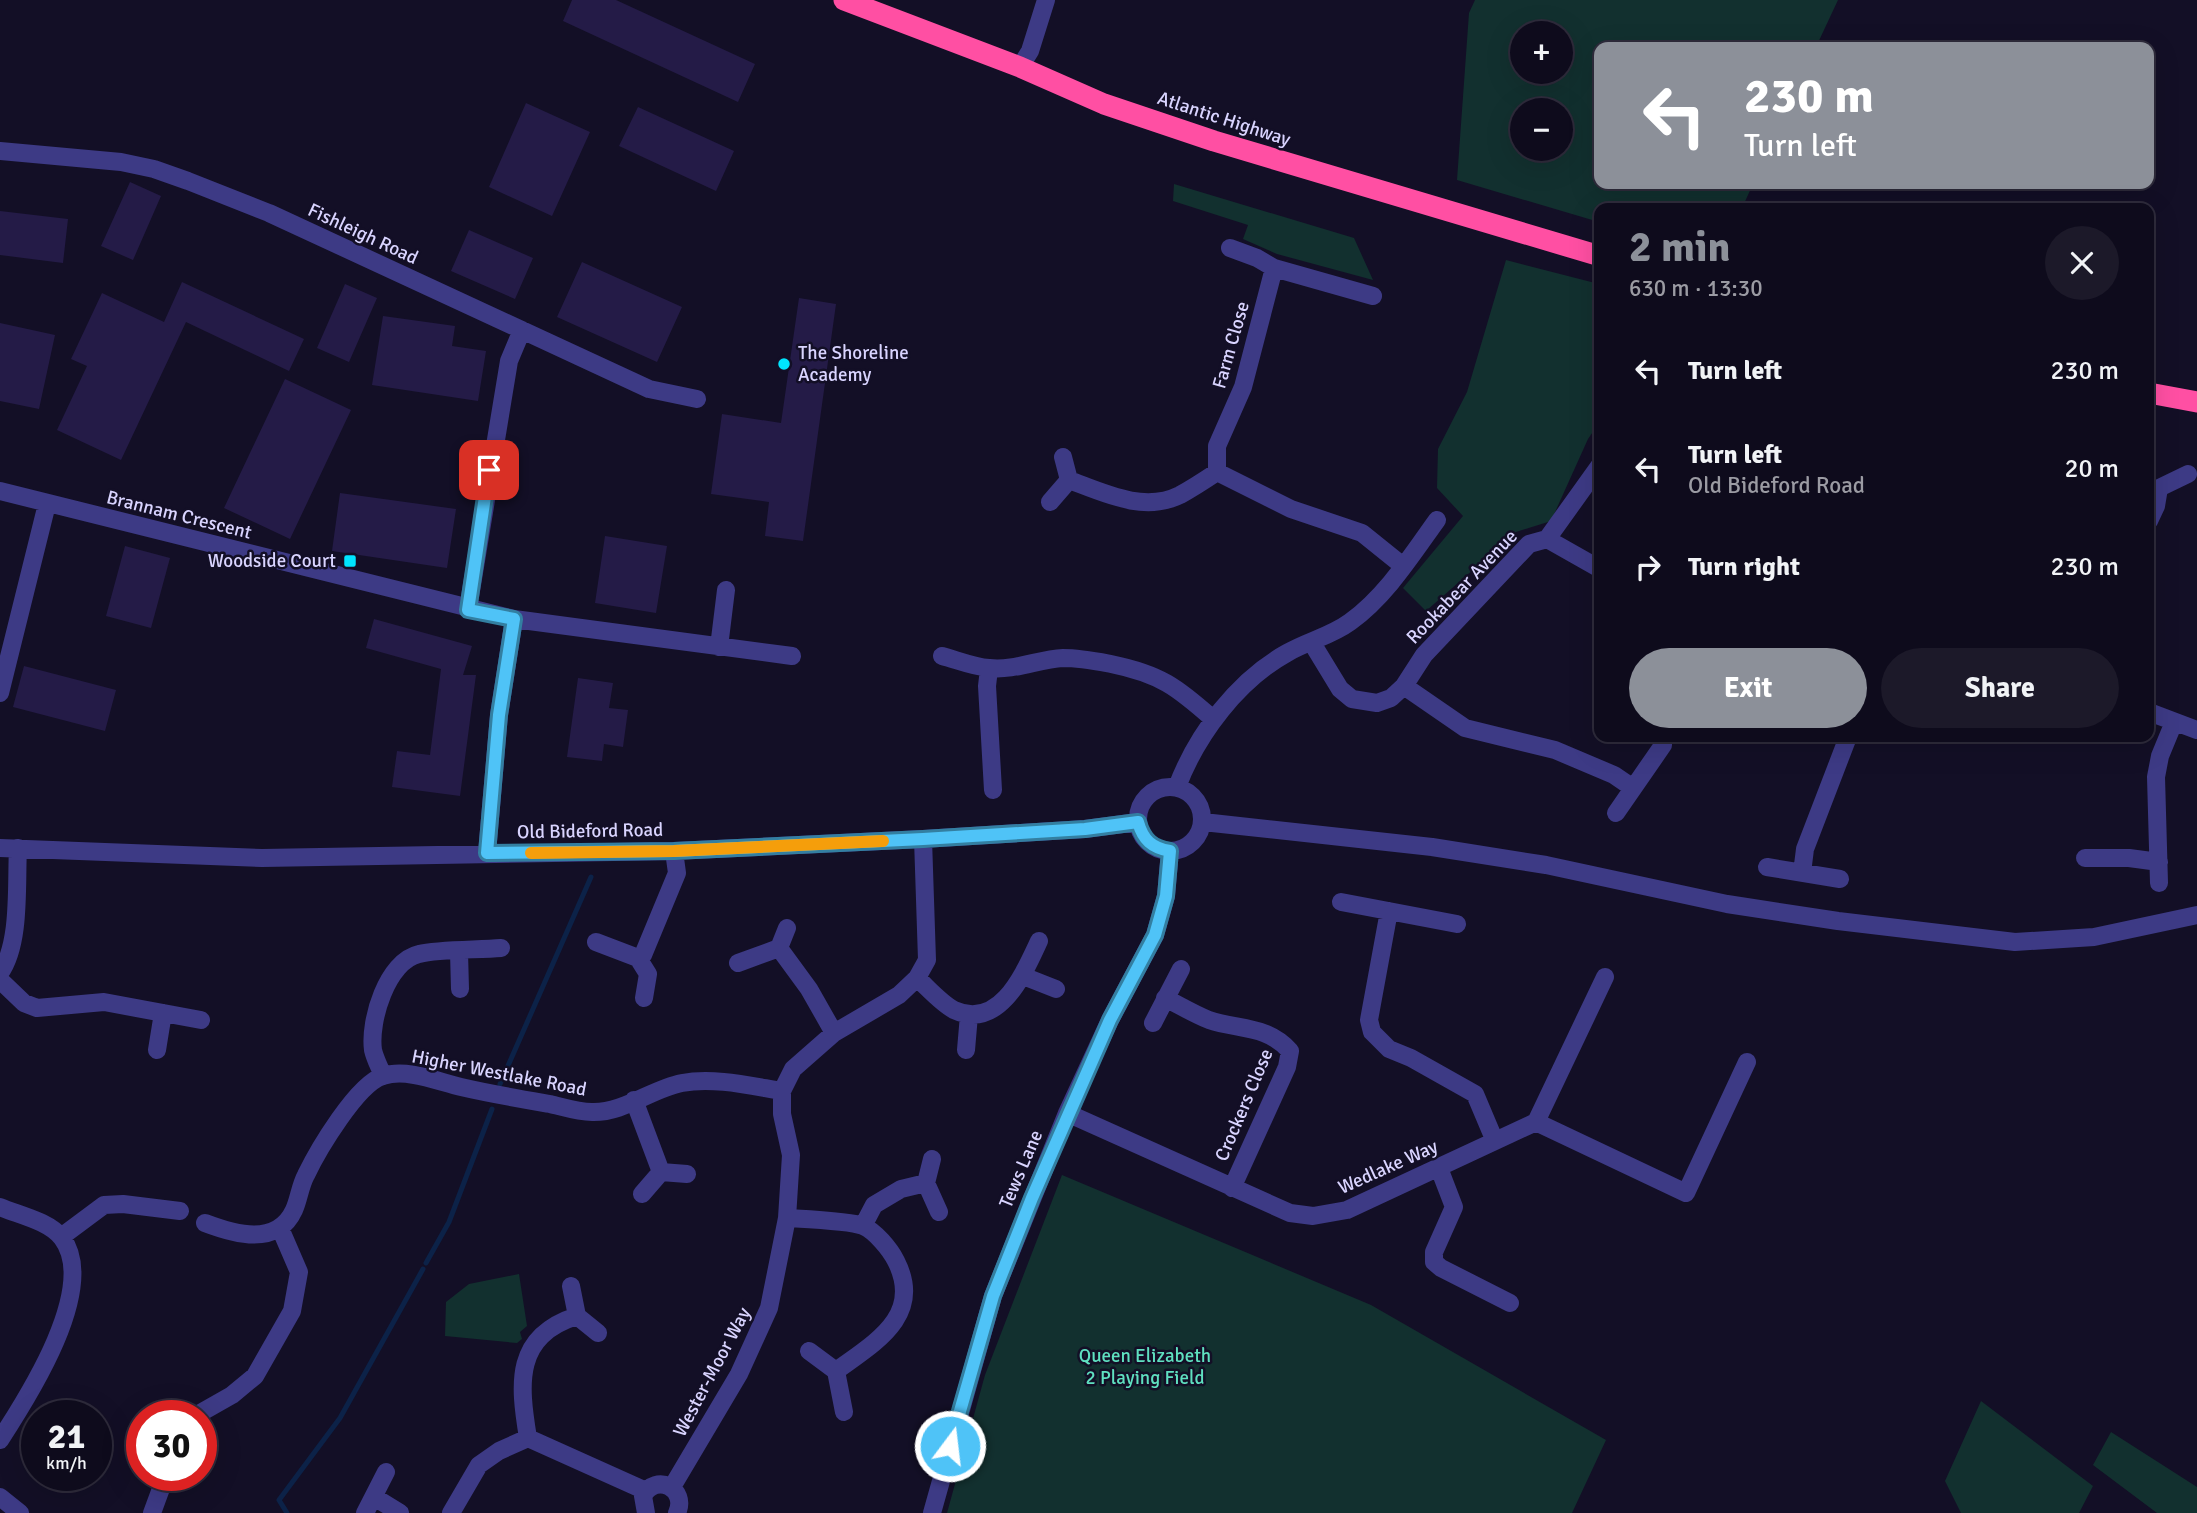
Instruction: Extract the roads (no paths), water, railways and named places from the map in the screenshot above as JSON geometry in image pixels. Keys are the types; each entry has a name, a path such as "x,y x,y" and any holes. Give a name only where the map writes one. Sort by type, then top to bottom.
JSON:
{"highway":[{"name":"Atlantic Highway","path":"844,0 1020,67 1104,104 1214,141 1594,254"},
{"path":"2154,394 2197,402"}],"street":[{"path":"1020,67 1030,51 1046,0"},
{"name":"Fishleigh Road","path":"0,151 121,162 154,169 261,210 649,389 697,399"},
{"path":"1230,248 1274,268 1373,296"},
{"name":"Farm Close","path":"1217,472 1220,438 1243,387 1274,268"},
{"path":"468,610 509,360 522,330"},
{"path":"1063,457 1069,481"},
{"path":"1069,481 1127,501 1146,502 1178,496 1217,472 1292,509 1362,533 1403,566"},
{"path":"1547,539 1594,473"},
{"path":"2154,504 2159,488 2188,474"},
{"path":"1049,502 1069,481"},
{"name":"Brannam Crescent","path":"0,491 468,610 514,619 792,656"},
{"path":"0,693 3,665 47,504"},
{"path":"1177,787 1188,758 1213,719 1264,668 1289,651 1349,624 1380,595 1437,520"},
{"name":"Rookabear Avenue","path":"1404,687 1424,655 1522,551 1538,540 1547,539 1594,566"},
{"path":"719,647 726,590"},
{"path":"487,853 499,715 514,619"},
{"path":"1311,643 1340,690 1352,699 1377,703 1391,698 1404,687 1465,728 1555,750 1614,775 1633,788"},
{"path":"942,656 989,668 1019,667 1060,658 1082,658 1142,670 1184,693 1213,719"},
{"path":"989,668 987,686 993,790"},
{"path":"2154,714 2197,730"},
{"path":"2159,883 2156,778 2160,756 2174,722"},
{"path":"1802,873 1805,849 1846,742"},
{"path":"1616,813 1663,745"},
{"path":"1163,787 1177,787 1187,791 1198,801 1203,821 1198,835 1190,845 1170,851 1159,849 1147,842 1138,822 1139,811 1144,799 1163,787"},
{"path":"1203,821 1432,847 1546,865 1727,904 1838,921 2015,942 2095,937 2197,915"},
{"name":"Old Bideford Road","path":"9,848 262,858 674,851 1085,829 1138,822"},
{"path":"782,1091 793,1069 834,1033 900,995 917,978 927,960 923,839"},
{"path":"0,973 9,960 12,944 9,848"},
{"path":"638,958 643,956 677,873 674,851"},
{"name":"Tews Lane","path":"932,1513 970,1369 993,1296 1067,1113 1110,1020 1155,935 1166,896 1170,851"},
{"path":"2085,858 2129,858 2159,863"},
{"path":"1767,867 1840,879"},
{"path":"1340,902 1457,924"},
{"path":"1389,911 1369,1020 1373,1032 1389,1049 1411,1058 1475,1094 1494,1139"},
{"path":"738,963 779,948 787,928"},
{"path":"917,978 952,1009 969,1015 993,1011 1023,976 1039,941"},
{"path":"596,942 638,958 648,974 644,998"},
{"path":"383,1076 373,1051 375,1017 398,967 418,954 501,948"},
{"path":"779,948 809,989 834,1033"},
{"path":"459,952 460,989"},
{"path":"1153,1023 1181,969"},
{"path":"1023,976 1056,989"},
{"path":"1605,977 1536,1122 1686,1193 1747,1062"},
{"path":"0,980 24,1003 37,1008 104,1002 201,1020"},
{"name":"Crockers Close","path":"1164,998 1211,1020 1249,1027 1284,1044 1290,1051 1287,1068 1232,1188"},
{"path":"157,1050 163,1013"},
{"path":"966,1050 969,1015"},
{"name":"Higher Westlake Road","path":"280,1228 293,1212 305,1176 336,1127 360,1092 383,1076 408,1074 478,1091 591,1112 613,1110 653,1091 684,1083 734,1083 782,1091"},
{"name":"Wester-Moor Way","path":"671,1487 739,1374 769,1308 787,1218 791,1155 782,1114 782,1091"},
{"path":"634,1100 661,1172"},
{"name":"Wedlake Way","path":"1067,1113 1290,1213 1329,1215 1347,1210 1439,1168 1494,1139 1536,1122"},
{"path":"932,1158 926,1183 939,1212"},
{"path":"1439,1168 1454,1207 1434,1252 1434,1262 1510,1303"},
{"path":"661,1172 687,1174"},
{"path":"642,1194 661,1172"},
{"path":"863,1226 874,1205 901,1189 926,1183"},
{"path":"61,1237 84,1217 104,1205 123,1204 180,1212"},
{"path":"0,1207 51,1228 61,1237 72,1254 75,1268 57,1337 48,1360 0,1440"},
{"path":"787,1218 863,1226 891,1251 900,1268 904,1292 901,1312 884,1335 836,1371"},
{"path":"205,1223 233,1233 258,1236 280,1228 299,1272 292,1311 255,1376 217,1404"},
{"path":"571,1286 577,1316 598,1333"},
{"path":"528,1438 521,1383 527,1362 548,1329 577,1316"},
{"path":"809,1350 836,1371 844,1412"},
{"path":"451,1513 479,1465 499,1451 528,1438 646,1491"},
{"path":"386,1472 370,1505 400,1513"},
{"path":"646,1513 642,1503 646,1491 660,1484 671,1487 680,1500 681,1512"},
{"path":"156,1512 162,1491"},
{"path":"0,1497 17,1512"}],"waterway":[{"path":"500,1084 591,877"},
{"path":"426,1263 449,1222 492,1109"},
{"path":"287,1513 279,1500 340,1418 423,1269"}],"place":[{"name":"The Shoreline Academy","path":"784,364"},
{"name":"Woodside Court","path":"350,561"}],"park label":[{"name":"Queen Elizabeth 2 Playing Field","path":"1145,1367"}]}
